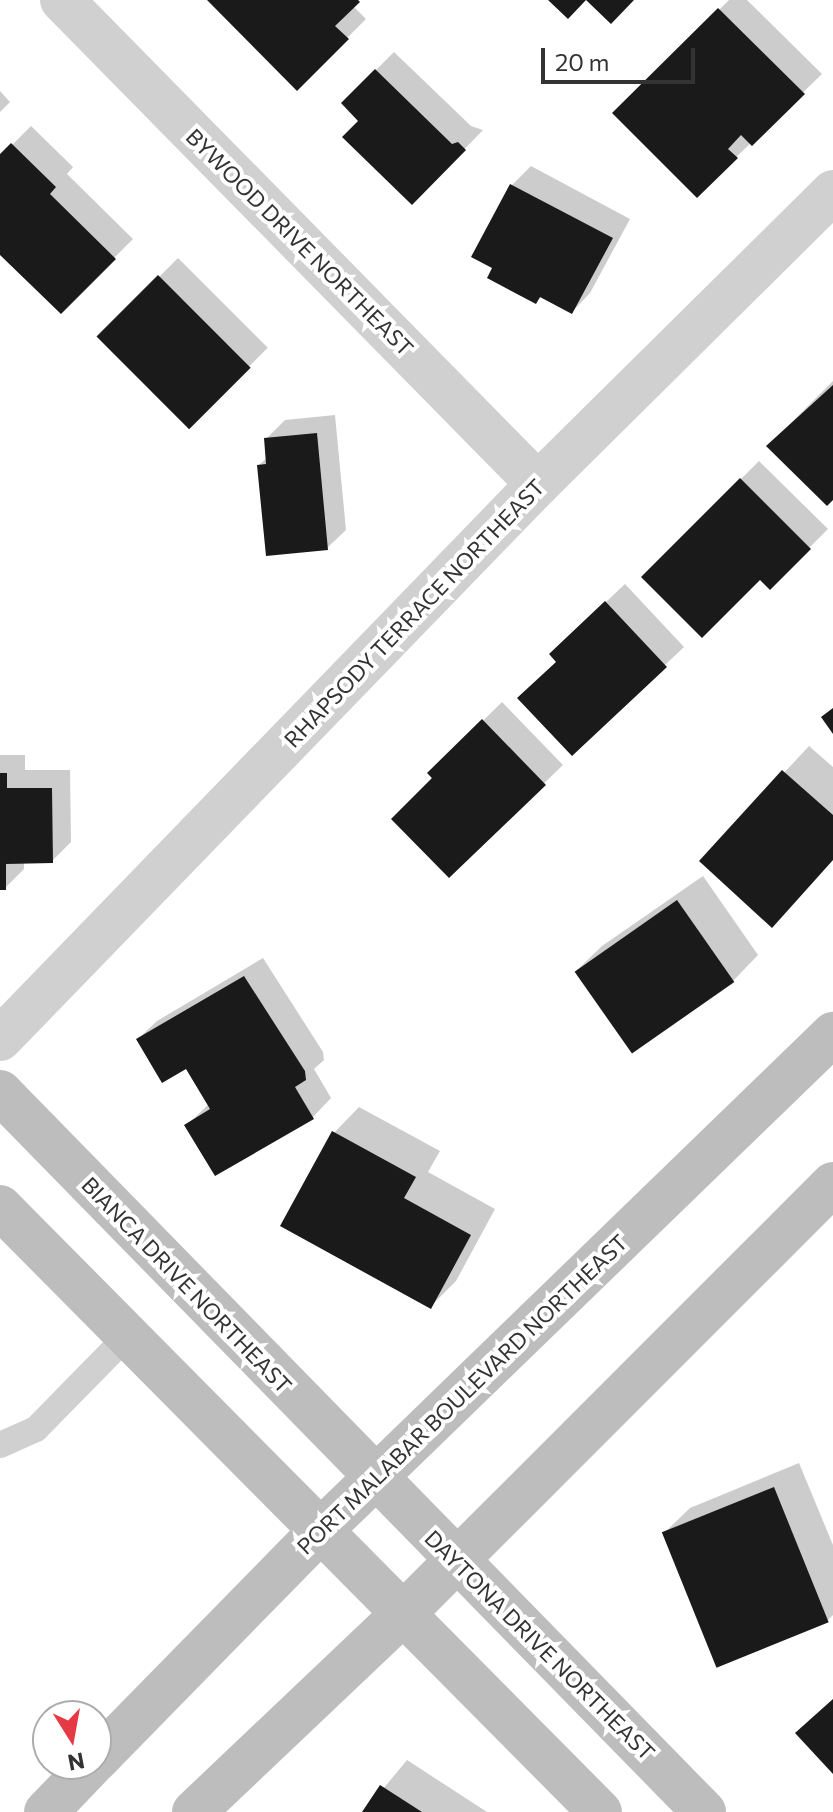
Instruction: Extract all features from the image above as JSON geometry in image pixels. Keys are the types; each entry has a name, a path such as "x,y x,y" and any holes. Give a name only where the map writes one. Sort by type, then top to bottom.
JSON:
{"street":[{"name":"BYWOOD DRIVE NORTHEAST","path":"62,0 538,484"},
{"name":"RHAPSODY TERRACE NORTHEAST","path":"0,1039 538,484 833,192"},
{"name":"PORT MALABAR BOULEVARD NORTHEAST","path":"112,1744 319,1532 833,1034"},
{"name":"BIANCA DRIVE NORTHEAST","path":"0,1092 375,1478"},
{"path":"194,1812 403,1614 833,1184"},
{"path":"0,1207 600,1812"},
{"name":"DAYTONA DRIVE NORTHEAST","path":"375,1478 704,1812"},
{"name":"PORT MALABAR BOULEVARD NORTHEAST","path":"46,1812 77,1780"}],"lane":[{"path":"0,1445 36,1429 127,1336"}],"building":[{"path":"207,0 360,2 335,26 349,39 297,91"},
{"path":"548,0 586,0 568,19"},
{"path":"586,0 634,0 611,24"},
{"path":"718,8 805,94 752,146 741,135 728,149 738,158 697,198 612,113"},
{"path":"375,69 452,144 458,142 466,150 412,205 342,137 358,121 341,103"},
{"path":"11,143 56,187 50,194 116,259 61,314 0,255 0,154"},
{"path":"510,184 613,238 572,314 540,297 536,304 487,278 492,268 471,257"},
{"path":"158,275 251,368 189,429 96,337"},
{"path":"833,385 833,500 827,506 766,446"},
{"path":"317,433 328,550 266,556 257,465 266,464 264,438"},
{"path":"740,478 811,549 770,590 760,580 702,638 641,577"},
{"path":"605,601 667,667 572,756 517,698 556,662 549,654"},
{"path":"833,708 833,734 821,717"},
{"path":"482,719 546,785 449,878 391,819 432,778 427,773"},
{"path":"782,770 833,815 833,860 772,928 699,861"},
{"path":"0,773 7,773 7,788 52,788 53,863 6,864 6,890 0,890"},
{"path":"677,900 734,982 632,1054 575,972"},
{"path":"244,976 305,1071 306,1080 295,1087 314,1119 215,1176 184,1125 210,1109 186,1069 162,1083 136,1039"},
{"path":"332,1131 416,1177 404,1198 471,1235 431,1309 280,1226"},
{"path":"774,1487 829,1622 717,1668 662,1532"},
{"path":"833,1699 833,1774 795,1733"},
{"path":"380,1785 422,1812 362,1812"}]}
